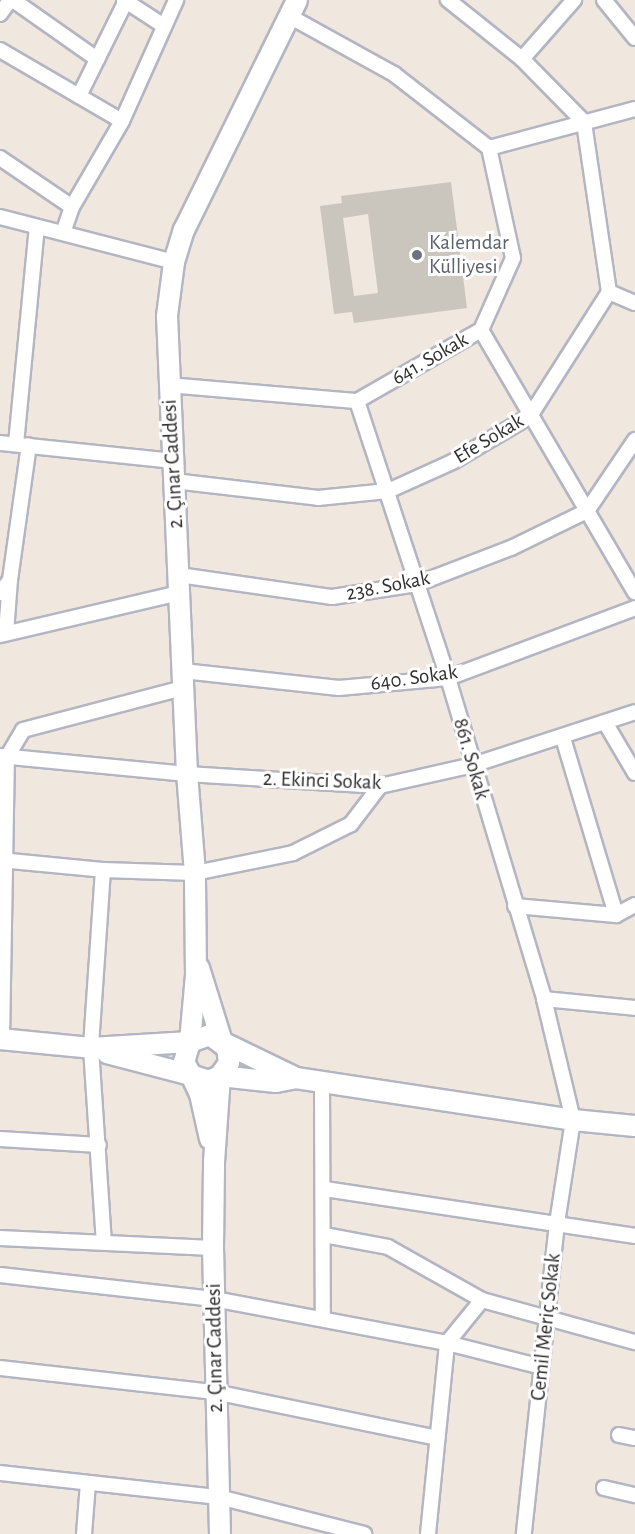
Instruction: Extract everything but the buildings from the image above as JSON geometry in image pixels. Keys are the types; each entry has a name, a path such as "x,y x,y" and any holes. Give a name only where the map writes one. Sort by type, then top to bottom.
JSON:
{"street":[{"path":"0,14 11,0 98,59"},
{"path":"79,96 125,0 164,27"},
{"path":"63,233 72,207 122,121 176,0"},
{"path":"448,0 522,60 584,122 609,292 635,303"},
{"path":"522,60 574,0"},
{"path":"604,0 635,38"},
{"path":"293,8 394,74 489,148 635,109"},
{"name":"2. Çınar Caddesi","path":"197,957 195,873 187,774 167,316 174,262 184,230 293,8"},
{"path":"0,50 122,121"},
{"name":"641. Sokak","path":"357,401 481,330 513,258 489,148"},
{"path":"0,158 72,207"},
{"path":"0,217 174,262"},
{"path":"37,227 23,444 3,634 179,584"},
{"name":"Efe Sokak","path":"174,481 318,498 388,491 454,461 530,416 609,292"},
{"path":"481,330 635,592"},
{"path":"169,384 357,401"},
{"name":"861. Sokak","path":"357,401 448,678 514,906 544,999 573,1120"},
{"path":"586,512 635,440"},
{"path":"0,443 174,461"},
{"name":"238. Sokak","path":"179,584 332,597 417,584 511,548 586,512"},
{"path":"0,593 10,580"},
{"name":"640. Sokak","path":"183,679 339,688 448,678 635,608"},
{"path":"183,679 23,730 3,756 1,1040 91,1048 190,1042 210,1035 296,1078 573,1120 635,1126"},
{"name":"2. Ekinci Sokak","path":"3,756 187,774 380,786 473,765 606,724 635,712"},
{"path":"606,724 635,773"},
{"path":"563,738 616,915"},
{"path":"2,860 103,870 195,873 292,853 351,824 380,786"},
{"path":"103,870 91,1048 104,1242"},
{"path":"514,906 616,915 635,905"},
{"path":"197,957 190,1042 184,1062 206,1116 214,1162"},
{"path":"197,957 222,1042 229,1056 220,1076 214,1162"},
{"path":"544,999 635,1008"},
{"path":"91,1048 209,1081 220,1076 276,1082 296,1078"},
{"path":"322,1082 325,1190 323,1319"},
{"name":"Cemil Meriç Sokak","path":"524,1534 557,1223 573,1120"},
{"path":"0,1139 99,1144"},
{"name":"2. Çınar Caddesi","path":"214,1162 215,1392 220,1534"},
{"path":"325,1190 635,1236"},
{"path":"324,1235 388,1247 482,1300 547,1321 635,1342"},
{"path":"0,1238 213,1248"},
{"path":"0,1275 214,1299 447,1343 542,1366"},
{"path":"428,1534 447,1343 482,1300"},
{"path":"0,1368 215,1392 437,1438"},
{"path":"619,1435 635,1438"},
{"path":"0,1473 219,1497 364,1534"},
{"path":"84,1534 88,1483"},
{"path":"604,1488 635,1496"}],"place":[{"name":"Kalemdar Külliyesi","path":"417,255"}]}
